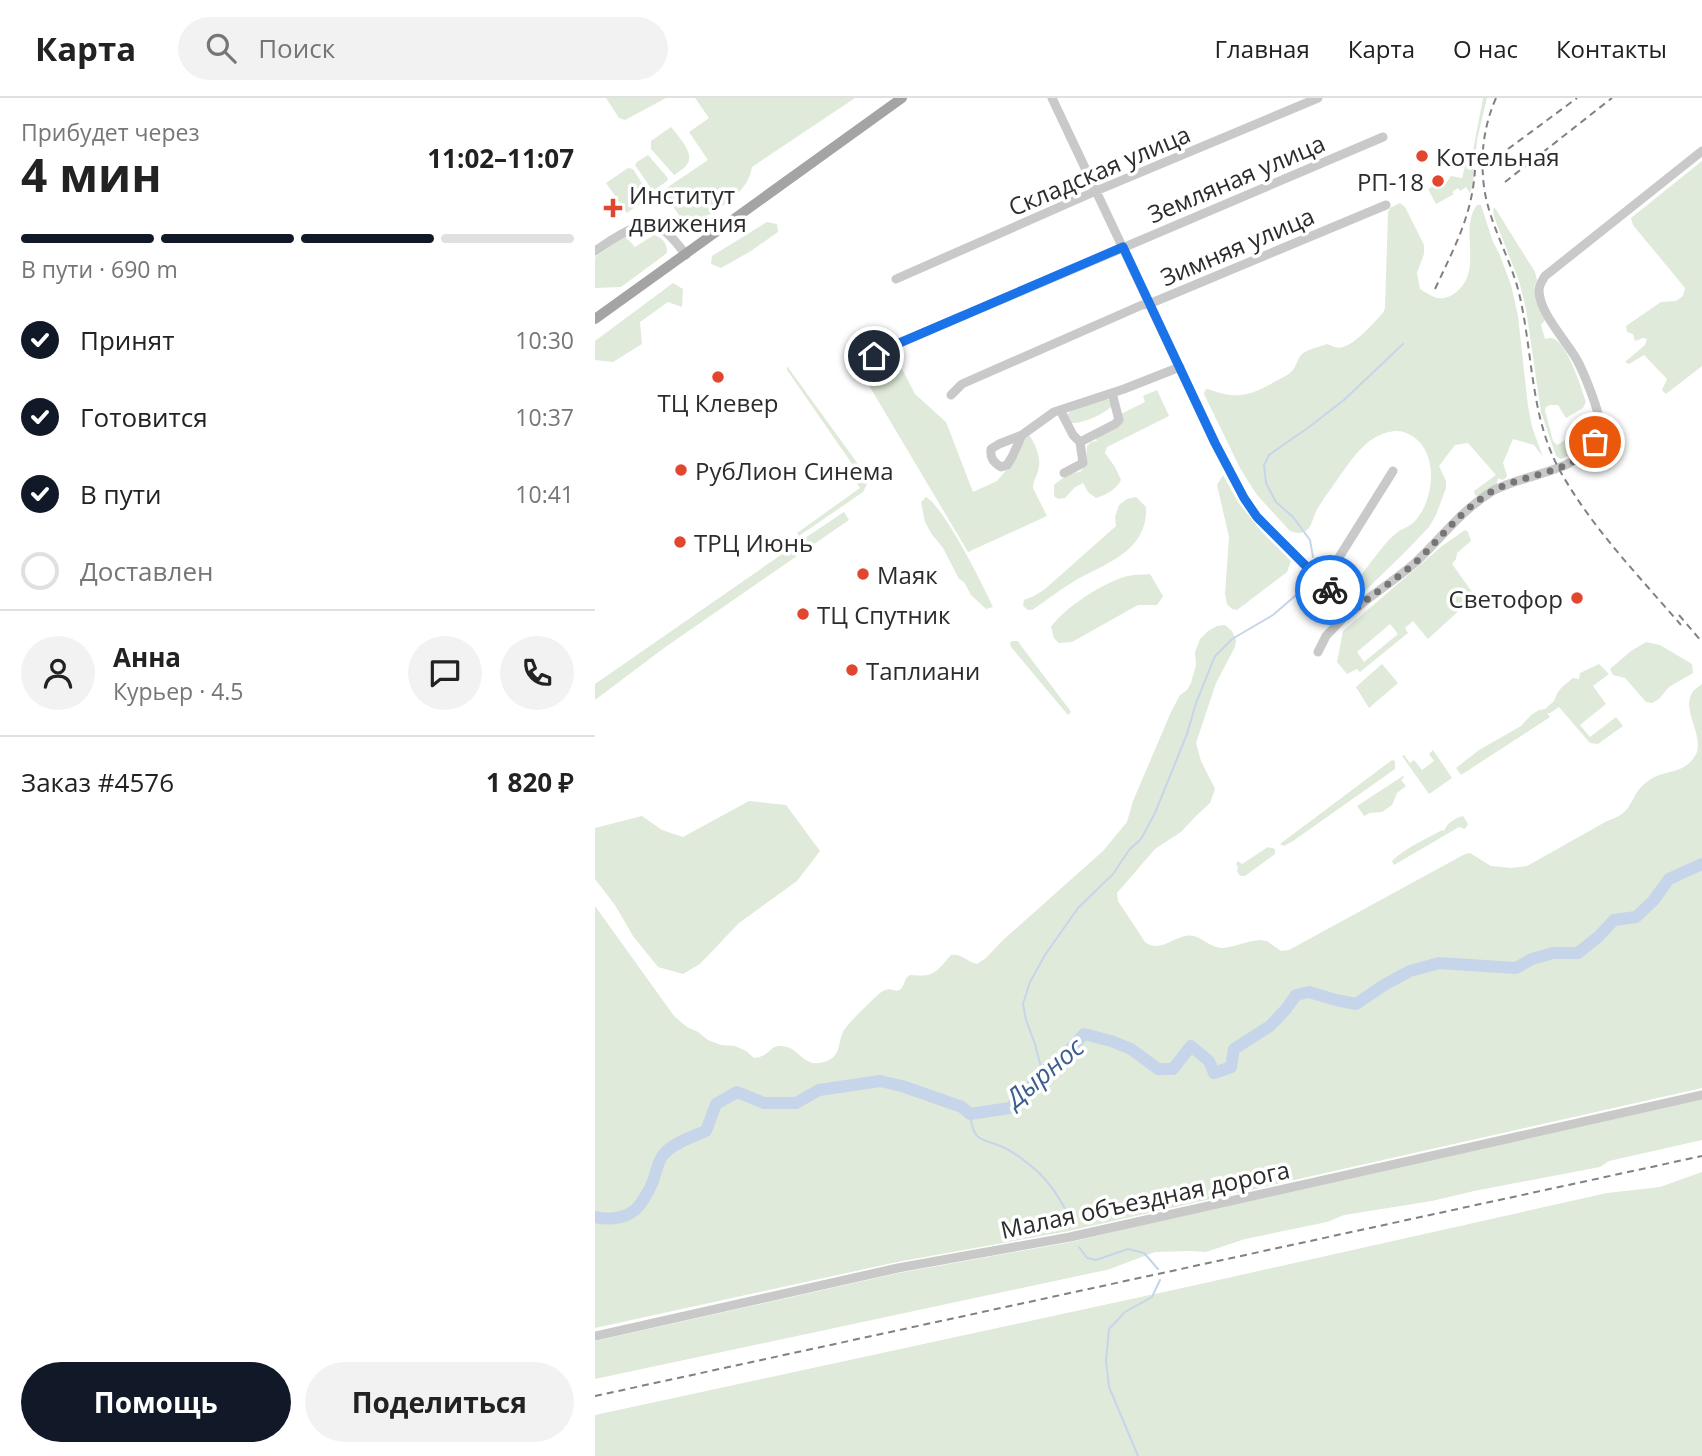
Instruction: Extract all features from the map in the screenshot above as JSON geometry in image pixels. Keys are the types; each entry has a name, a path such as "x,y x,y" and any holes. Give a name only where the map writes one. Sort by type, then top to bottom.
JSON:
{"main road":[{"path":"595,319 902,98"}],"street":[{"path":"1052,98 1215,443 1251,510 1352,611"},
{"name":"Складская улица","path":"896,279 1318,98"},
{"name":"Земляная улица","path":"874,356 1383,137"},
{"path":"1318,652 1326,636 1352,611 1395,580 1455,520 1490,493 1558,468 1592,446 1600,426 1594,404 1577,361 1541,300 1539,287 1545,276 1702,151"},
{"name":"Зимняя улица","path":"951,395 962,384 1142,304 1149,304 1386,205"},
{"path":"595,251 632,228 650,226 668,233 686,254"},
{"path":"1022,435 1054,412 1179,367"},
{"path":"1080,442 1119,420 1112,393"},
{"path":"1060,410 1073,435 1080,442 1083,463 1064,473"},
{"path":"1323,583 1393,471"},
{"name":"Малая объездная дорога","path":"595,1336 898,1268 1070,1237 1702,1095"}],"green space":[{"path":"606,98 666,98 625,120 619,118"},
{"path":"695,98 855,98 752,167 738,193 695,224 681,218 662,191 708,160 689,132 709,118"},
{"path":"1483,98 1487,98 1477,140 1470,193 1466,187 1460,191 1458,188 1452,192 1454,194 1436,204 1428,189 1446,183 1451,176 1462,178 1468,155 1472,156"},
{"path":"671,127 686,147 689,157 684,168 674,175 651,149 651,141"},
{"path":"648,155 668,178 653,191 635,165"},
{"path":"1702,161 1702,366 1666,394 1662,390 1667,379 1644,355 1629,364 1625,362 1645,345 1647,339 1635,341 1633,334 1627,332 1626,326 1661,302 1676,301 1683,296 1685,288 1633,225 1631,218"},
{"path":"628,168 633,169 650,196 627,213 606,183"},
{"path":"1400,203 1405,207 1424,245 1424,254 1417,273 1420,289 1441,298 1455,293 1464,284 1470,262 1472,215 1477,205 1481,205 1511,285 1518,316 1528,406 1543,457 1534,445 1513,439 1503,463 1506,478 1498,478 1497,484 1478,496 1474,491 1496,475 1468,443 1455,445 1439,466 1446,481 1446,488 1429,527 1363,593 1353,596 1347,593 1348,585 1357,580 1394,535 1416,520 1426,503 1431,473 1427,453 1422,445 1417,439 1399,431 1385,433 1369,442 1356,454 1325,496 1309,528 1295,533 1290,531 1257,495 1241,470 1204,394 1208,389 1235,395 1251,393 1290,373 1306,351 1327,344 1343,347 1365,332 1385,308 1388,212"},
{"path":"1495,208 1535,272 1537,280 1534,287 1545,320 1541,325 1545,339 1555,339 1565,351 1586,402 1583,408 1566,418 1558,405 1546,407 1553,441 1557,445 1592,424 1594,427 1582,447 1561,459 1556,456 1541,412 1526,309 1519,281 1494,217"},
{"path":"767,222 777,224 778,232 721,268 711,264 712,256"},
{"path":"654,235 664,241 667,253 621,287 595,288 595,257 625,236 635,247"},
{"path":"673,283 683,289 682,307 668,302 640,322 642,344 613,362 595,360 595,341"},
{"path":"888,358 900,365 915,394 946,422 973,492 997,481 1011,464 1027,435 1030,436 1039,457 1033,488 1047,516 968,552 861,372 873,363"},
{"path":"787,366 863,471 867,484 863,492 799,536 797,533 860,488 856,482 859,476 857,471 787,370"},
{"path":"1157,390 1169,416 1107,447 1105,453 1121,480 1117,486 1096,498 1088,492 1083,483 1065,498 1058,499 1054,496 1054,485 1063,478 1080,472 1086,465 1087,446 1097,441 1095,436 1121,414 1145,402 1143,396"},
{"path":"1104,399 1111,400 1112,406 1098,416 1070,423 1066,415 1074,409"},
{"path":"1223,475 1238,502 1261,531 1291,561 1287,572 1237,610 1227,604 1225,594 1229,537 1217,485"},
{"path":"926,497 943,515 993,607 986,609 959,579 943,548 925,522 921,502"},
{"path":"1136,497 1146,507 1145,522 1132,545 1111,562 1068,585 1032,610 1023,606 1024,600 1045,589 1116,526 1115,517 1119,505"},
{"path":"844,512 849,520 798,555 793,546"},
{"path":"1465,530 1468,532 1471,541 1457,553 1452,564 1475,596 1428,639 1413,621 1405,628 1408,633 1360,672 1357,669 1347,674 1337,662 1343,631 1442,546","holes":["1390,624 1398,634 1364,662 1357,652"]},
{"path":"791,548 797,556 664,648 595,700 595,684"},
{"path":"1150,574 1163,596 1157,605 1138,605 1072,642 1059,643 1054,638 1051,627 1057,619 1086,596 1118,579"},
{"path":"1225,625 1232,631 1236,640 1235,647 1216,683 1196,743 1201,761 1215,789 1210,803 1181,832 1155,849 1117,893 1118,901 1145,942 1150,945 1160,945 1191,936 1222,948 1260,940 1267,941 1281,951 1289,950 1465,854 1470,853 1491,866 1527,866 1617,817 1628,808 1637,792 1648,781 1681,768 1692,760 1698,745 1689,701 1693,692 1702,684 1702,1088 1069,1231 897,1262 595,1328 595,906 674,1016 687,1027 708,1040 746,1051 754,1058 781,1046 788,1047 813,1063 829,1060 837,1051 845,1029 880,993 890,989 899,990 910,975 934,972 951,955 958,955 977,964 1103,851 1127,822 1133,801 1171,712 1180,695 1191,683 1196,665 1195,652 1200,639 1208,631"},
{"path":"1012,641 1018,641 1069,709 1071,712 1068,715 1011,647"},
{"path":"1646,642 1660,645 1692,664 1693,673 1669,687 1652,703 1646,702 1625,678 1613,675 1610,669"},
{"path":"1382,664 1398,683 1369,708 1356,687"},
{"path":"1599,664 1609,674 1593,686 1606,704 1580,725 1590,737 1616,717 1623,726 1598,744 1590,743 1559,707 1547,713 1550,717 1461,775 1456,768 1479,750 1521,726 1531,715 1545,709 1554,701 1562,687 1573,678 1579,679 1580,673"},
{"path":"1433,750 1452,778 1429,794 1402,756 1410,763 1414,760 1422,770 1434,761 1429,754"},
{"path":"1392,760 1395,761 1395,769 1293,841 1284,846 1280,844"},
{"path":"1403,776 1401,780 1406,786 1397,793 1392,805 1382,812 1364,816 1357,806"},
{"path":"749,801 786,805 820,851 797,881 739,923 700,964 683,974 658,967 633,936 615,905 595,879 595,828 642,816 662,830 683,837"},
{"path":"1463,816 1468,824 1465,829 1459,827 1394,865 1392,861 1403,852 1444,831 1452,821"},
{"path":"1268,847 1275,849 1275,854 1245,876 1240,876 1236,864 1238,861 1242,864"},
{"path":"1702,1099 1702,1140 1609,1161 1600,1167 1432,1201 1344,1215 1327,1222 1245,1239 1206,1252 1155,1252 1107,1270 595,1379 595,1341 899,1273 1071,1242 1338,1179"},
{"path":"1702,1172 1702,1456 595,1456 595,1415 1607,1193 1660,1187"}],"waterway":[{"path":"1313,557 1310,540 1293,517 1276,502 1266,483 1264,465 1269,455 1344,400 1403,344"},
{"path":"1043,1075 1023,1004 1030,982 1045,955 1078,908 1113,874 1129,850 1141,839 1155,813 1187,734 1215,656 1232,639 1273,615 1303,589"},
{"name":"Дырнос","path":"595,1217 609,1219 635,1210 650,1189 663,1155 677,1144 706,1131 716,1104 737,1092 764,1103 796,1103 819,1090 880,1081 962,1107 970,1114 1010,1108 1084,1034 1131,1049 1158,1069 1173,1069 1191,1046 1209,1061 1214,1073 1231,1067 1234,1049 1270,1026 1296,995 1309,992 1356,1004 1410,971 1439,963 1516,968 1532,959 1553,953 1578,953 1614,920 1636,917 1653,901 1669,879 1702,864"},
{"path":"970,1114 974,1131 980,1138 1005,1148 1033,1167 1059,1198 1073,1224"},
{"path":"1079,1247 1087,1258 1096,1260 1128,1249 1144,1253 1158,1269"},
{"path":"1138,1456 1109,1387 1106,1361 1109,1329 1125,1312 1152,1297 1160,1280"}],"railway":[{"path":"1496,98 1483,146 1485,191 1519,293 1542,427 1559,469 1586,511 1681,625"},
{"path":"1508,149 1577,98"},
{"path":"1505,182 1612,98"},
{"path":"1435,289 1466,217 1475,170"},
{"path":"1679,615 1702,642"},
{"path":"595,1396 1702,1156"}],"way so far":[{"path":"1330,590 1350,611 1354,610 1395,580 1455,520 1490,493 1558,468 1583,454 1595,442"}],"place":[{"name":"Котельная","path":"1422,156"},
{"name":"РП-18","path":"1438,181"},
{"name":"Институт движения","path":"613,208"},
{"name":"ТЦ Клевер","path":"718,377"},
{"name":"РубЛион Синема","path":"681,470"},
{"name":"ТРЦ Июнь","path":"680,542"},
{"name":"Маяк","path":"863,574"},
{"name":"Светофор","path":"1577,598"},
{"name":"ТЦ Спутник","path":"803,614"},
{"name":"Таплиани","path":"852,670"}],"route":[{"path":"874,356 1123,247 1215,443 1251,510 1330,590"}]}
